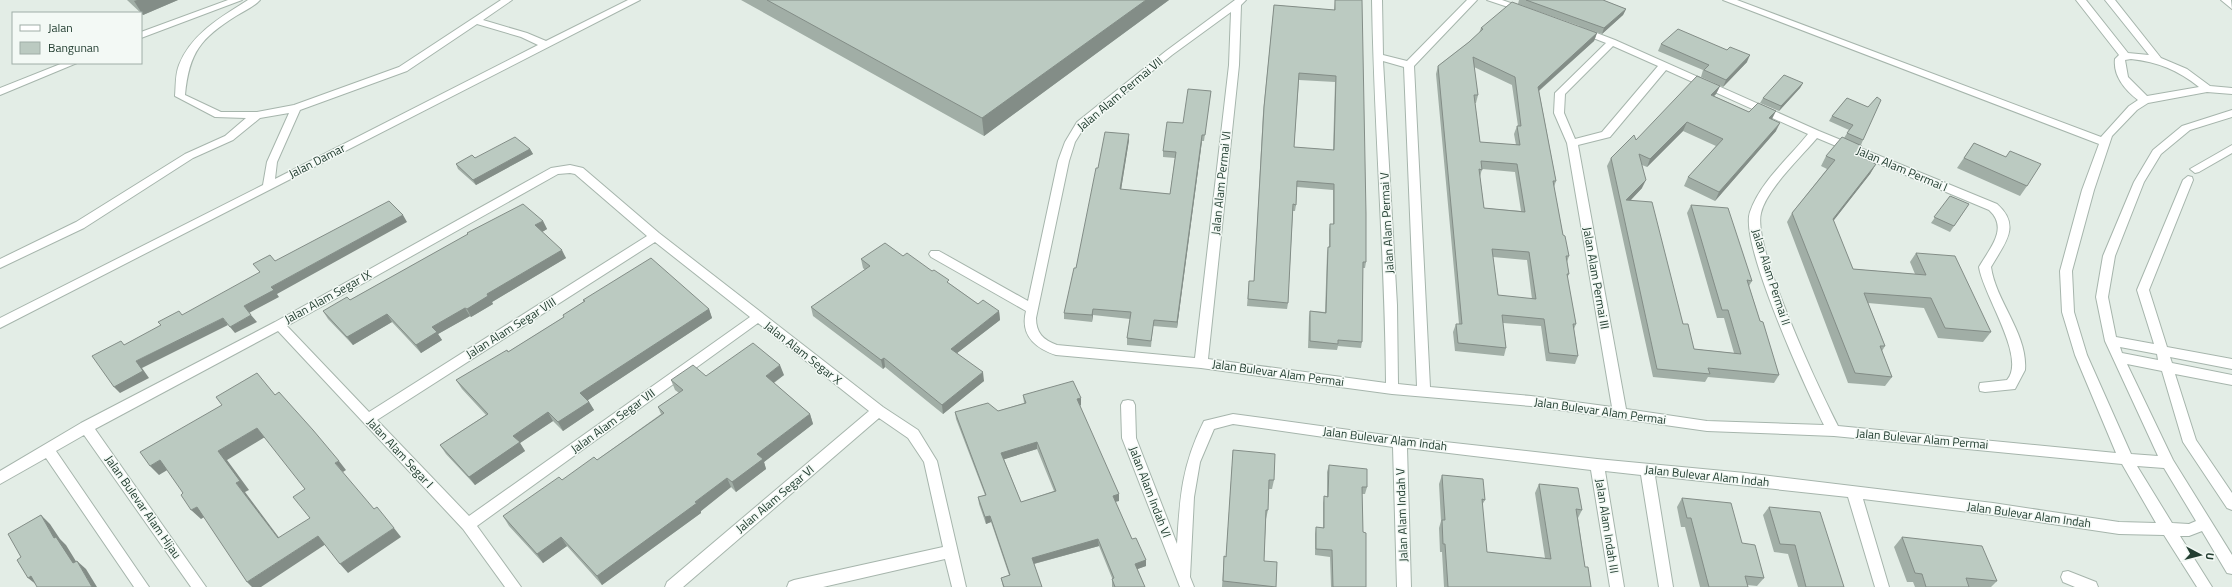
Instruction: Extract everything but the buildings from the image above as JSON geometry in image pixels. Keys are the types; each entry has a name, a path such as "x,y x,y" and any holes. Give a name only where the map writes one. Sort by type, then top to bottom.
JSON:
{"street":[{"path":"142,35 237,0"},
{"path":"255,0 212,28 197,45 184,65 180,96 219,115 257,115 296,108 403,69 507,0"},
{"name":"Jalan Damar","path":"0,323 635,0"},
{"name":"Jalan Alam Permai V","path":"1377,0 1378,57 1389,253 1392,389"},
{"path":"1424,392 1409,65 1472,0"},
{"path":"1492,0 1539,15"},
{"path":"1728,0 2104,142"},
{"path":"2081,0 2125,56"},
{"path":"2110,0 2156,58"},
{"path":"2226,0 2232,6"},
{"name":"Jalan Alam Permai VII","path":"1035,339 1030,330 1032,309 1065,149 1073,134 1081,124 1169,53 1238,2"},
{"name":"Jalan Alam Permai VI","path":"1201,363 1234,65 1238,2"},
{"path":"196,14 212,28"},
{"path":"475,21 524,35 546,45"},
{"name":"Jalan Alam Permai I","path":"1568,26 1612,42 1815,133 1994,207 2002,213 2006,219 2005,230 1985,267 1986,274 2016,350 2020,364 2016,379 2010,386 1985,387"},
{"name":"Jalan Alam Permai III","path":"1612,42 1560,93 1559,113 1572,143 1620,414"},
{"path":"2144,99 2120,73 2118,65 2120,59 2125,56 2156,58 2175,65 2207,89"},
{"path":"1378,57 1409,65"},
{"path":"0,92 70,64"},
{"path":"1572,143 1606,134 1664,66"},
{"path":"2205,587 2144,492 2126,459 2081,355 2068,312 2066,271 2088,190 2107,134 2144,99 2207,89 2232,91"},
{"path":"268,186 272,162 296,108"},
{"path":"2232,113 2186,128 2158,152 2139,182 2109,256 2102,297 2111,341 2117,357 2168,463 2232,568"},
{"path":"0,264 80,225 189,156 228,138 257,115"},
{"name":"Jalan Alam Permai II","path":"1815,133 1762,198 1756,211 1754,224 1763,260 1792,342 1814,394 1834,431"},
{"path":"2195,168 2232,148"},
{"name":"Jalan Alam Segar X","path":"570,169 579,171 655,236 878,412 913,434 930,461 949,552 959,587"},
{"name":"Jalan Alam Segar IX","path":"0,478 86,427 279,324 555,171 570,169"},
{"path":"2188,180 2143,290 2190,442 2232,504"},
{"name":"Jalan Alam Segar VIII","path":"368,419 655,236"},
{"path":"935,254 1032,309"},
{"name":"Jalan Alam Segar VII","path":"468,525 758,317"},
{"name":"Jalan Alam Segar I","path":"279,324 468,525 514,587"},
{"name":"Jalan Bulevar Alam Permai","path":"1035,339 1044,346 1056,350 1201,363 1392,389 1531,401 1707,426 1834,431 2168,463"},
{"path":"2111,341 2232,364"},
{"path":"2117,357 2232,380"},
{"name":"Jalan Alam Indah VI","path":"1128,405 1129,438 1185,582"},
{"name":"Jalan Alam Segar VI","path":"672,587 878,412"},
{"name":"Jalan Bulevar Alam Indah","path":"1209,425 1233,419 1400,442 1993,509 2119,528 2189,530 2205,524"},
{"name":"Jalan Alam Indah VI","path":"1185,582 1187,496 1193,462 1209,425"},
{"name":"Jalan Bulevar Alam Hijau","path":"86,427 199,587"},
{"name":"Jalan Alam Indah V","path":"1400,442 1404,587"},
{"path":"48,450 142,587"},
{"name":"Jalan Alam Indah III","path":"1597,465 1617,587"},
{"path":"1646,469 1666,587"},
{"path":"1854,493 1882,587"},
{"path":"794,587 949,552"},
{"path":"2068,577 2091,587"}]}
